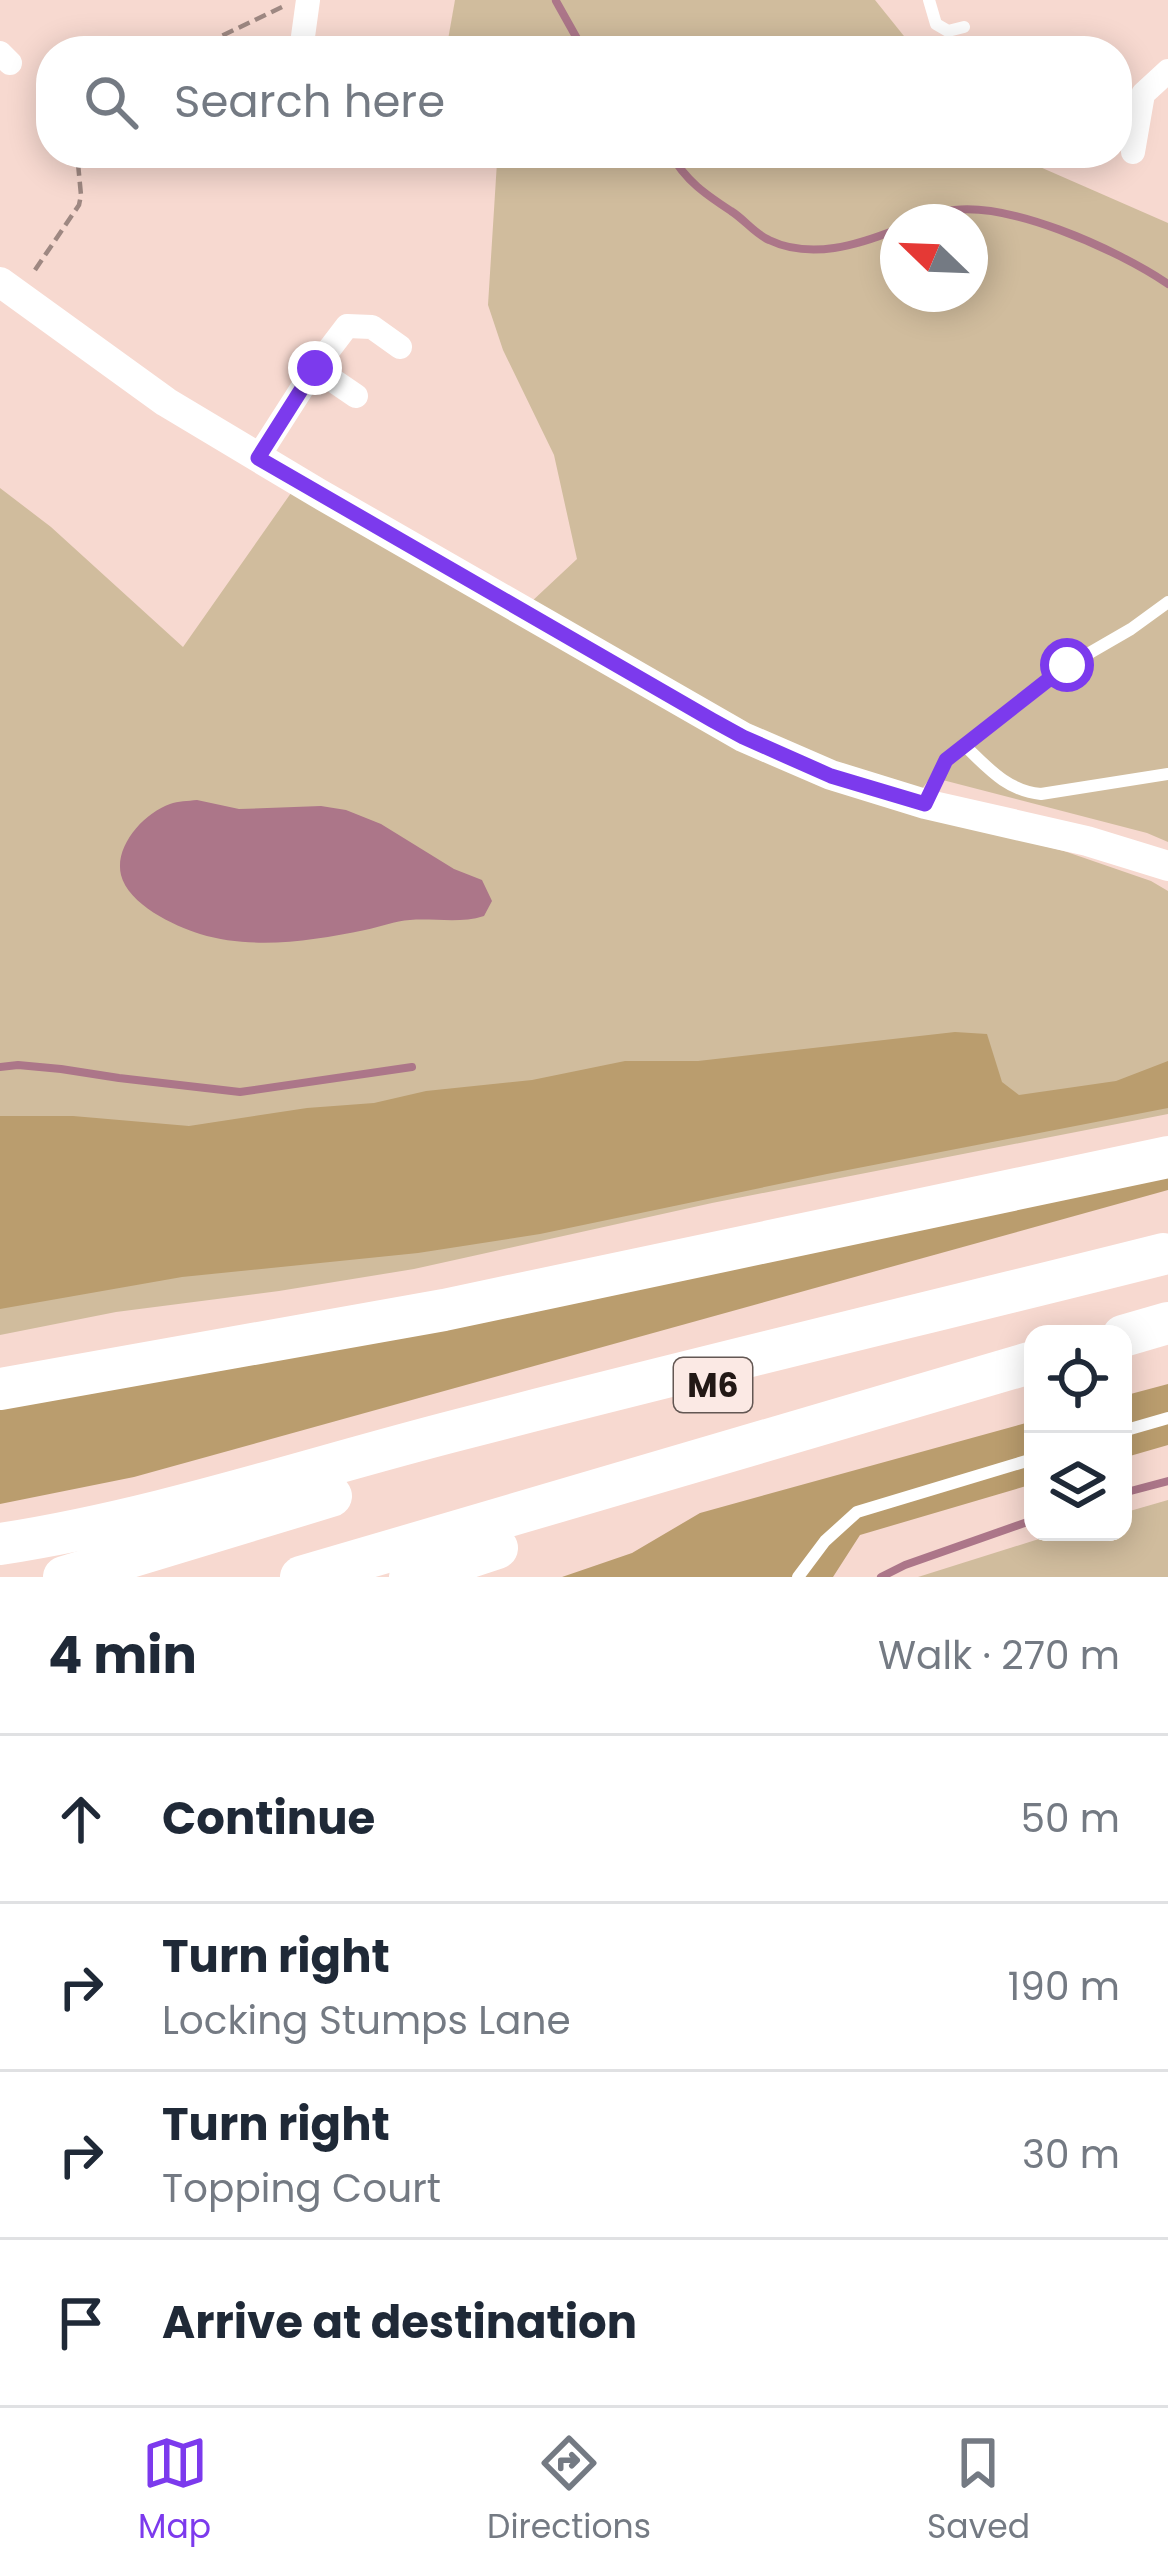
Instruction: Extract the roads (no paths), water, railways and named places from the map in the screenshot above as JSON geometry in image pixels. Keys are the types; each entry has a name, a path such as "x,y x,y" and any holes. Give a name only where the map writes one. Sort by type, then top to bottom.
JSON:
{"highway":[{"path":"0,1389 444,1310 1168,1157"},
{"path":"0,1544 45,1538 227,1495 454,1430 1166,1254"},
{"name":"M6","path":"64,1577 1166,1254"},
{"path":"410,1577 1024,1368"},
{"name":"M6","path":"301,1577 1024,1368"}],"street":[{"path":"303,36 308,0"},
{"path":"1133,152 1143,94 1168,70"},
{"path":"9,288 166,402 743,737 831,776 1168,866"},
{"path":"258,458 347,326 373,327 400,346"},
{"path":"315,368 356,396"}],"lane":[{"path":"929,0 936,24 948,31 964,27"},
{"path":"925,804 946,760 964,745 1067,665 1168,602"},
{"path":"964,745 1001,780 1022,792 1041,794 1168,774"},
{"path":"1132,1428 1168,1418"},
{"path":"798,1577 825,1541 857,1512 1024,1462"}],"waterway":[{"path":"556,1 576,36"},
{"path":"681,168 704,193 764,237 785,246 818,250 880,235"},
{"path":"988,211 1027,219 1091,242 1168,284"},
{"path":"0,1067 61,1069 240,1092 412,1067"},
{"path":"1132,1491 1168,1481"},
{"path":"881,1577 1024,1523"}]}
